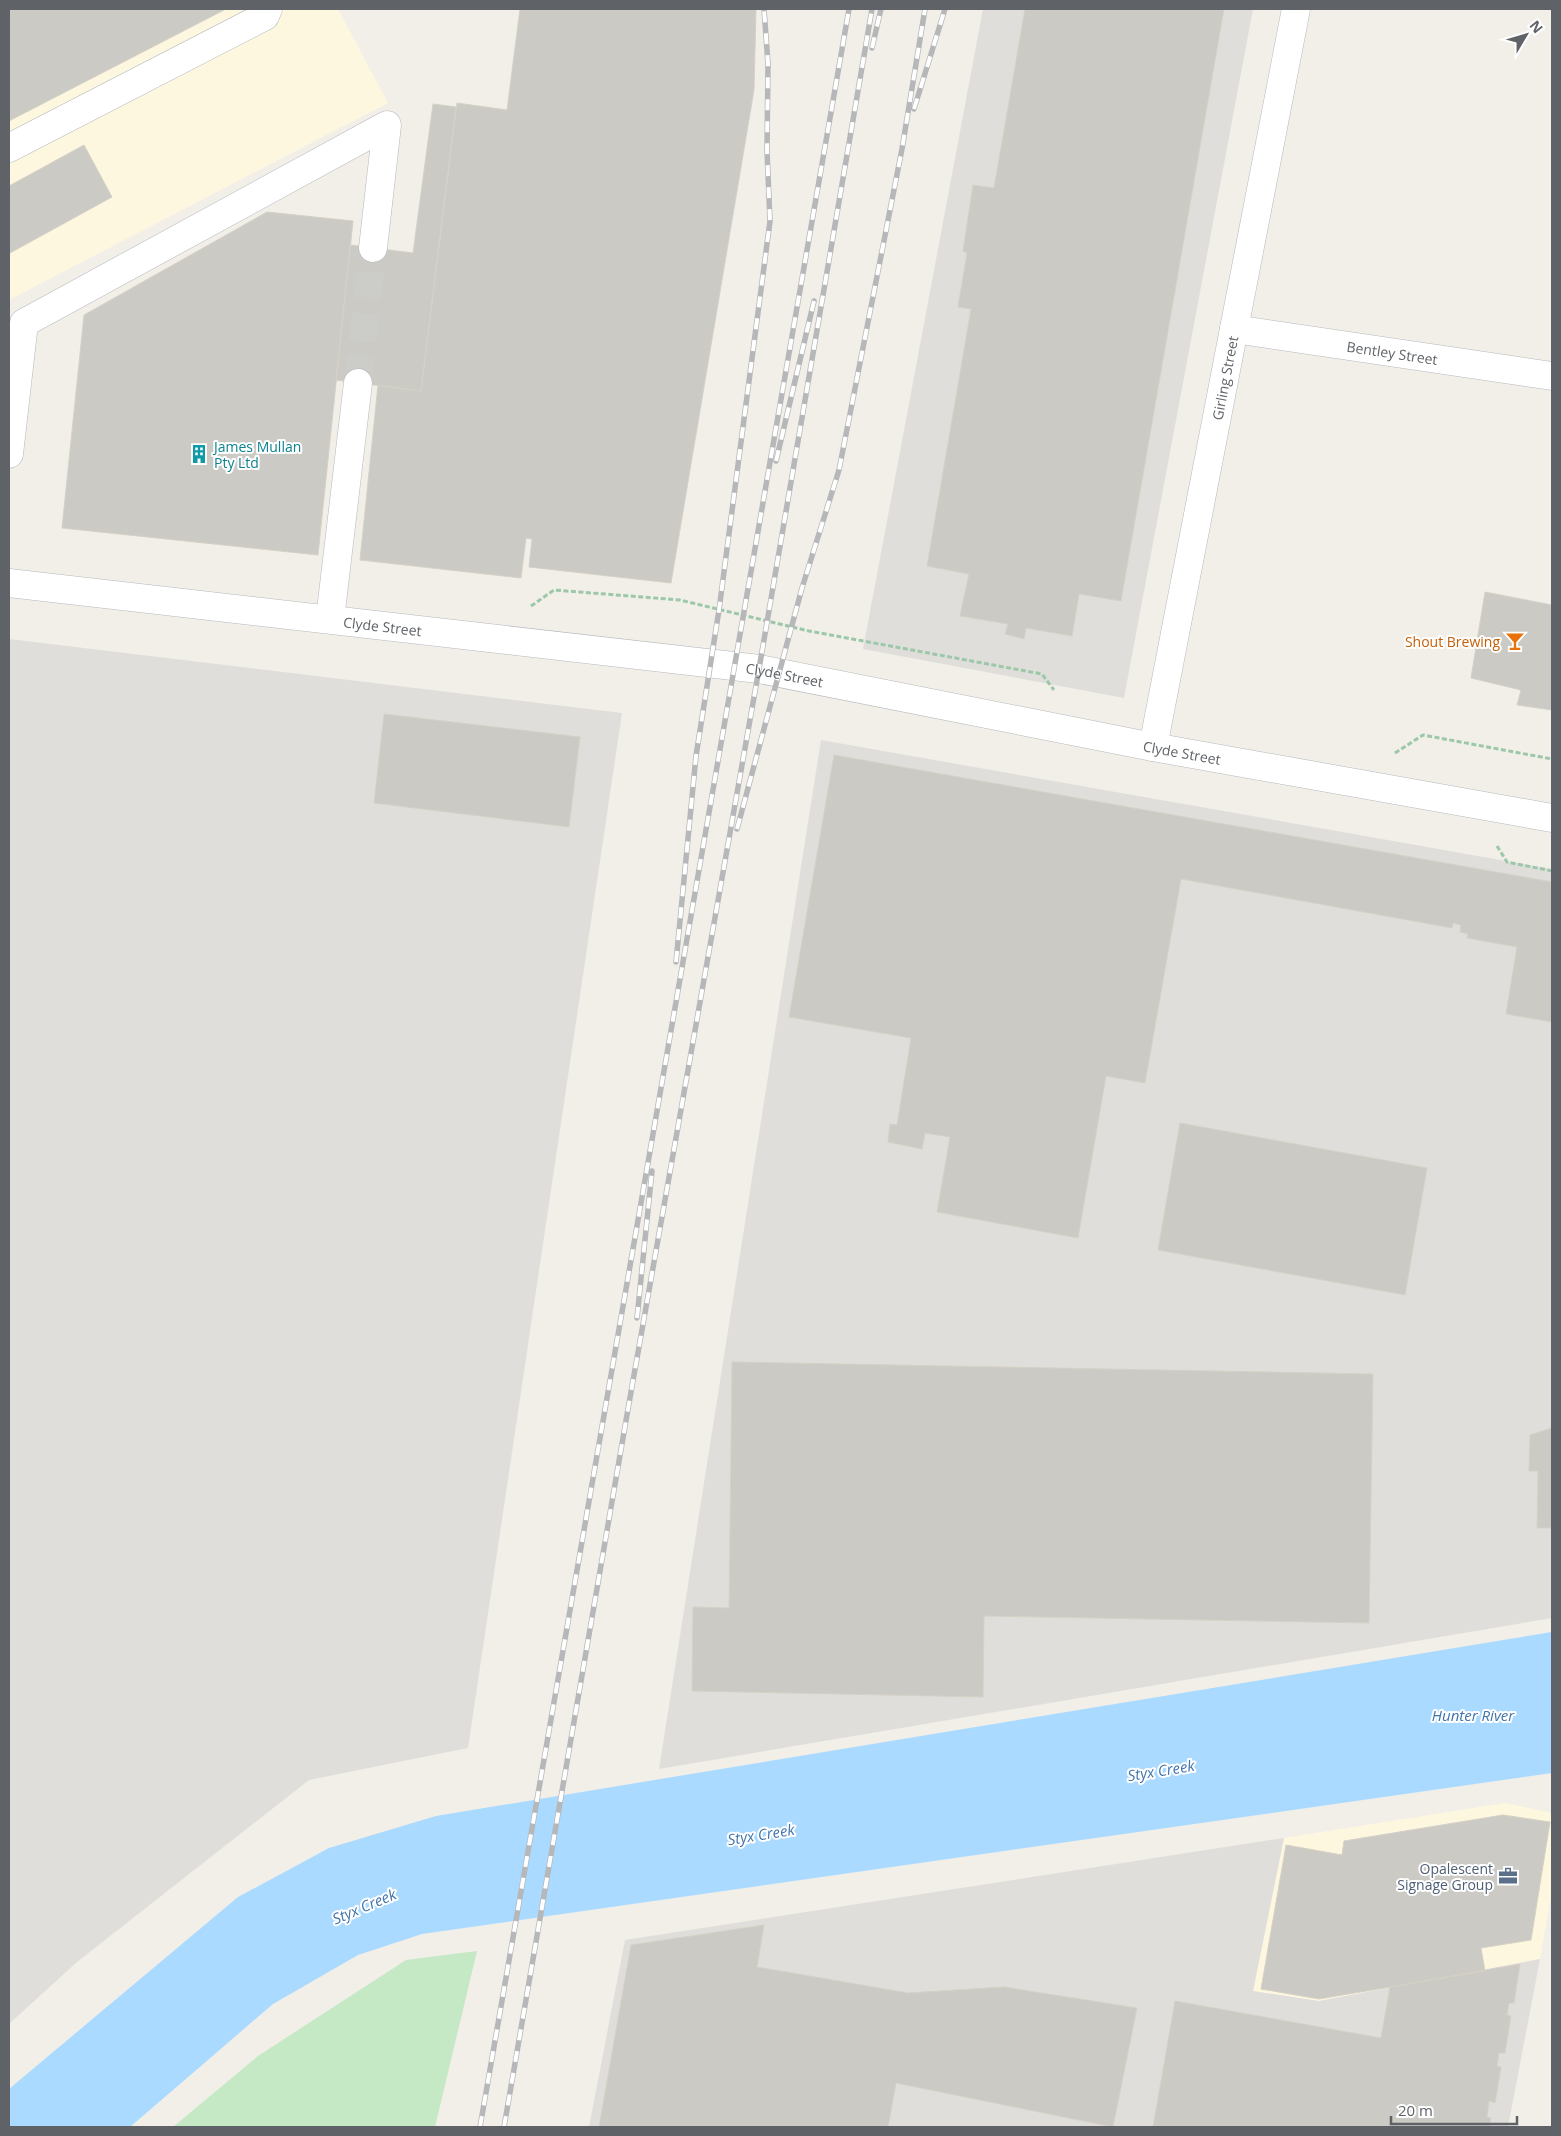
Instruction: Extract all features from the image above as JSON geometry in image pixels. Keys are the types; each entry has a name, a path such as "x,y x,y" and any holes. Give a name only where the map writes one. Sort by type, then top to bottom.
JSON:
{"street":[{"path":"9,148 265,16 268,9"},
{"name":"Girling Street","path":"1153,747 1296,9"},
{"path":"9,454 24,323 387,125 373,248"},
{"name":"Bentley Street","path":"1234,328 1552,376"},
{"path":"330,619 358,383"},
{"name":"Clyde Street","path":"9,583 759,668 1153,747 1552,818"}],"path":[{"path":"554,590 680,600 809,631 1042,674"},
{"path":"1423,736 1552,760"},
{"path":"1507,862 1552,871"}],"shaded area":[{"path":"9,9 338,9 388,103 9,300"},
{"path":"983,9 1253,9 1124,698 863,649"},
{"path":"9,639 622,713 468,1748 309,1780 77,1962 9,2024"},
{"path":"821,740 1552,869 1552,1618 659,1769"},
{"path":"1505,1803 1552,1813 1552,1890 1540,1959 1319,2001 1253,1991 1284,1838"},
{"path":"1284,1838 1253,1991 1319,2001 1540,1959 1508,2127 589,2127 625,1940"}],"green space":[{"path":"477,1951 435,2127 173,2127 258,2056 406,1960"}],"water":[{"name":"Hunter River","path":"1552,1632 1552,1773 422,1934 358,1955 273,2004 130,2127 9,2127 9,2089 238,1897 329,1848 436,1816"}],"building":[{"path":"9,9 226,9 9,121"},
{"path":"520,9 756,9 754,90 671,583 529,567 532,539 526,538 521,578 360,560 378,385 421,391 457,103 507,110"},
{"path":"1025,9 1224,9 1121,601 1079,594 1072,636 1026,628 1024,639 1005,634 1008,624 960,616 969,574 927,566 971,309 958,307 967,253 963,251 973,185 994,188"},
{"path":"433,104 456,107 421,391 336,380 350,245 413,253"},
{"path":"84,145 112,197 10,253 9,186"},
{"name":"James Mullan Pty Ltd","path":"267,212 353,221 318,555 62,528 84,315"},
{"name":"Shout Brewing","path":"1485,592 1552,605 1552,710 1517,705 1521,690 1471,678"},
{"path":"384,714 580,737 569,827 374,803"},
{"path":"834,755 1552,882 1552,1022 1506,1014 1517,947 1467,938 1468,934 1460,932 1461,925 1453,923 1452,928 1181,879 1145,1083 1106,1076 1078,1238 937,1212 950,1137 925,1133 922,1149 888,1142 890,1124 897,1125 911,1038 789,1017"},
{"path":"1180,1123 1427,1168 1405,1295 1158,1250"},
{"path":"732,1362 1373,1374 1369,1623 984,1616 983,1697 692,1691 693,1607 729,1608"},
{"path":"1552,1428 1552,1528 1537,1528 1538,1471 1529,1471 1530,1435"},
{"path":"1503,1815 1550,1822 1531,1940 1481,1948 1485,1971 1319,1999 1261,1989 1286,1845 1342,1855 1344,1841"},
{"path":"764,1925 757,1967 908,1993 1004,1987 1137,2008 1113,2127 896,2083 888,2127 599,2127 631,1945"},
{"path":"1520,1964 1514,2003 1509,2003 1507,2015 1511,2016 1505,2053 1499,2053 1497,2066 1501,2067 1495,2103 1489,2101 1487,2117 1491,2118 1489,2127 1153,2127 1175,2001 1381,2038 1390,1987"}],"tunnel":[{"path":"358,383 373,248"}],"railway":[{"path":"676,962 696,756 719,610 770,221 767,151 768,64 764,9"},
{"path":"480,2127 849,9"},
{"path":"504,2127 628,1409 759,669 872,9"},
{"path":"872,48 881,9"},
{"path":"737,829 802,588 839,470 902,149 925,9"},
{"path":"914,109 945,9"},
{"path":"776,461 814,301"},
{"path":"637,1318 652,1171"}],"place":[{"name":"James Mullan Pty Ltd","path":"199,454"},
{"name":"Shout Brewing","path":"1515,641"},
{"name":"Opalescent Signage Group","path":"1508,1876"}],"water label":[{"name":"Styx Creek","path":"1161,1770"},
{"name":"Styx Creek","path":"761,1834"},
{"name":"Styx Creek","path":"364,1906"}]}
